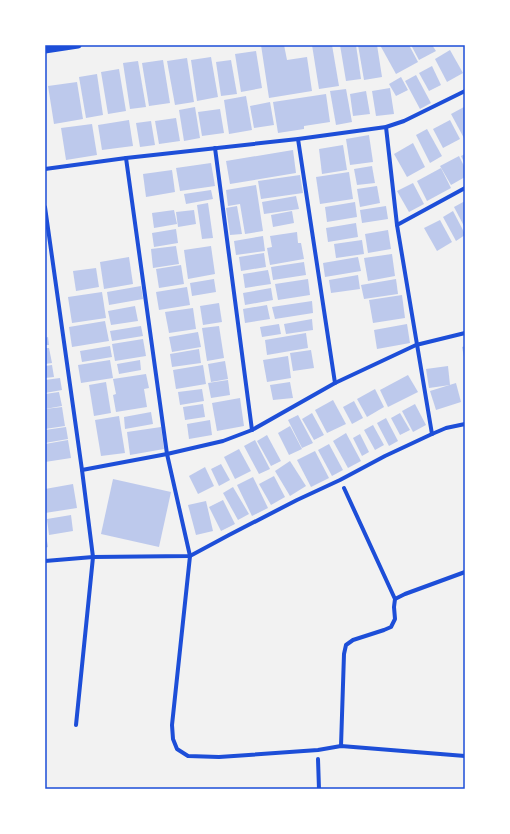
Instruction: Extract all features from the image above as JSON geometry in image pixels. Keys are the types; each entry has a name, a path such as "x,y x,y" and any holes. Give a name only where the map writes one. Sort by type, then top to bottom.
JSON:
{"street":[{"path":"45,50 78,45"},
{"path":"45,169 386,127 404,121 465,91"},
{"path":"386,127 397,225 432,434"},
{"path":"298,139 335,383"},
{"path":"215,148 252,430"},
{"path":"126,158 167,454 190,556 172,725 173,739 177,749 188,756 219,757 318,750 341,746 465,756"},
{"path":"397,225 465,188"},
{"path":"45,207 93,557 76,725"},
{"path":"82,470 167,454 223,441 252,430 335,383 416,345 465,333"},
{"path":"45,561 93,557 190,556 297,500 386,456 446,428 465,424"},
{"path":"341,746 344,654 346,645 353,640 384,630 391,626 395,619 395,599 344,488"},
{"path":"395,599 465,572"},
{"path":"318,759 319,789"}],"building":[{"path":"261,45 284,45 287,60 307,57 312,91 269,98"},
{"path":"312,45 332,45 339,86 319,89"},
{"path":"340,45 356,45 361,79 346,81"},
{"path":"358,45 377,45 382,77 364,80"},
{"path":"380,45 409,45 418,62 396,74"},
{"path":"411,45 432,45 436,51 419,60"},
{"path":"450,50 463,73 447,82 435,59"},
{"path":"256,51 262,88 241,92 235,54"},
{"path":"211,57 218,97 197,101 191,60"},
{"path":"187,58 194,102 175,105 167,61"},
{"path":"163,60 170,103 149,106 142,63"},
{"path":"231,60 237,94 221,96 216,62"},
{"path":"138,61 146,107 130,109 123,63"},
{"path":"432,66 441,85 429,91 419,73"},
{"path":"119,69 126,111 108,114 101,72"},
{"path":"97,74 103,115 86,118 79,77"},
{"path":"416,75 431,103 420,109 405,81"},
{"path":"401,77 408,90 396,96 389,84"},
{"path":"77,82 83,119 54,124 48,86"},
{"path":"390,88 394,114 376,116 372,91"},
{"path":"346,89 352,122 336,125 330,91"},
{"path":"366,91 370,114 353,116 350,94"},
{"path":"326,94 330,122 304,126 304,129 278,133 273,102"},
{"path":"246,96 252,130 229,134 224,100"},
{"path":"270,102 274,125 254,128 250,106"},
{"path":"195,107 200,138 184,141 179,110"},
{"path":"464,107 465,109 465,140 451,114"},
{"path":"220,109 224,133 202,136 198,112"},
{"path":"176,118 180,141 159,144 155,121"},
{"path":"129,120 133,146 102,150 98,125"},
{"path":"450,120 460,139 443,148 433,129"},
{"path":"151,121 155,145 140,147 136,123"},
{"path":"92,124 97,155 66,160 61,128"},
{"path":"427,129 442,156 430,163 416,135"},
{"path":"369,135 373,162 350,165 346,139"},
{"path":"413,143 425,167 407,177 394,154"},
{"path":"343,145 347,170 322,174 319,149"},
{"path":"293,150 296,173 230,184 226,161"},
{"path":"465,154 465,164 461,156"},
{"path":"459,156 465,168 465,177 451,185 440,166"},
{"path":"211,163 215,186 180,191 176,168"},
{"path":"372,166 375,183 357,185 354,169"},
{"path":"441,168 451,188 427,201 417,181"},
{"path":"172,170 175,192 146,197 143,174"},
{"path":"349,172 353,199 320,204 316,177"},
{"path":"300,175 303,193 261,199 258,181"},
{"path":"413,183 424,204 409,212 397,191"},
{"path":"256,185 263,231 245,234 240,204 228,206 226,190"},
{"path":"377,186 380,203 360,207 357,189"},
{"path":"211,190 213,199 186,204 184,194"},
{"path":"296,196 299,209 264,214 262,202"},
{"path":"465,201 465,228 454,207"},
{"path":"355,202 357,217 327,222 325,207"},
{"path":"208,203 213,238 202,239 197,205"},
{"path":"237,206 242,234 230,235 226,208"},
{"path":"386,206 388,219 362,223 360,210"},
{"path":"174,210 177,224 154,228 152,213"},
{"path":"194,210 196,224 178,227 176,212"},
{"path":"292,211 294,223 273,227 271,215"},
{"path":"453,211 465,234 456,241 443,217"},
{"path":"440,220 452,242 437,251 424,228"},
{"path":"356,223 358,237 328,242 326,228"},
{"path":"176,229 178,243 154,247 152,233"},
{"path":"388,230 391,249 368,253 365,234"},
{"path":"297,232 298,243 301,243 304,259 270,265 267,248 272,247 270,236"},
{"path":"263,236 265,251 236,255 234,241"},
{"path":"362,240 364,254 336,258 334,244"},
{"path":"176,246 179,264 153,268 151,249"},
{"path":"211,246 215,274 188,279 184,250"},
{"path":"264,253 266,267 241,271 239,257"},
{"path":"392,254 395,276 368,281 364,258"},
{"path":"129,257 133,284 104,289 100,262"},
{"path":"358,257 361,271 325,277 323,263"},
{"path":"304,262 306,275 273,280 271,267"},
{"path":"181,265 184,284 159,288 156,269"},
{"path":"96,268 99,287 76,291 73,271"},
{"path":"268,270 271,284 245,288 243,274"},
{"path":"358,275 360,289 331,293 329,280"},
{"path":"214,279 216,292 192,296 190,283"},
{"path":"308,279 310,295 278,300 275,284"},
{"path":"396,279 398,294 364,299 361,285"},
{"path":"141,286 143,299 109,305 107,292"},
{"path":"187,287 190,305 159,310 156,292"},
{"path":"271,288 273,300 245,305 243,293"},
{"path":"102,292 106,318 72,323 68,297"},
{"path":"402,295 405,318 373,323 369,300"},
{"path":"312,301 313,313 275,319 272,307"},
{"path":"219,303 222,322 203,325 200,306"},
{"path":"267,305 270,319 245,323 243,309"},
{"path":"135,306 138,321 111,325 108,311"},
{"path":"193,308 196,329 169,333 165,312"},
{"path":"312,319 313,330 286,334 284,324"},
{"path":"105,321 109,341 72,347 69,327"},
{"path":"279,324 281,334 262,337 260,327"},
{"path":"407,324 410,343 377,349 374,330"},
{"path":"141,326 143,336 112,341 110,331"},
{"path":"219,326 224,358 207,361 202,328"},
{"path":"198,332 201,347 172,352 169,337"},
{"path":"306,333 308,348 267,355 265,340"},
{"path":"48,337 49,345 45,345 45,338"},
{"path":"143,339 146,356 115,361 112,344"},
{"path":"110,346 112,357 82,362 80,351"},
{"path":"465,346 465,357 464,357 462,347"},
{"path":"45,348 49,348 52,363 45,364"},
{"path":"199,349 201,363 172,367 170,354"},
{"path":"311,350 314,368 293,371 290,353"},
{"path":"288,356 291,378 267,382 263,360"},
{"path":"110,360 113,378 81,383 78,365"},
{"path":"140,360 141,370 119,374 117,364"},
{"path":"225,361 228,379 211,382 208,364"},
{"path":"52,365 54,377 45,378 45,366"},
{"path":"203,365 206,384 176,389 173,370"},
{"path":"448,366 450,385 429,388 426,369"},
{"path":"146,374 149,388 144,389 147,407 116,412 113,395 116,394 113,379"},
{"path":"408,375 418,392 388,407 380,390"},
{"path":"60,378 62,390 45,393 45,380"},
{"path":"228,380 230,395 211,398 208,383"},
{"path":"106,382 111,413 94,416 89,385"},
{"path":"290,382 293,398 273,400 270,385"},
{"path":"456,383 461,402 436,410 430,391"},
{"path":"202,389 204,401 180,405 178,392"},
{"path":"375,389 384,407 367,417 357,399"},
{"path":"59,392 62,406 45,409 45,394"},
{"path":"240,398 244,426 217,431 212,403"},
{"path":"333,400 346,424 327,433 315,410"},
{"path":"354,401 363,418 352,424 343,407"},
{"path":"203,404 205,417 185,420 183,407"},
{"path":"415,404 426,425 413,432 402,411"},
{"path":"62,407 65,426 45,429 45,409"},
{"path":"151,412 153,424 125,429 124,417"},
{"path":"312,413 324,435 314,440 302,419"},
{"path":"400,413 410,430 400,435 391,418"},
{"path":"298,415 313,443 302,448 288,420"},
{"path":"119,416 125,453 101,456 95,420"},
{"path":"386,418 398,441 389,446 377,423"},
{"path":"210,420 212,435 189,439 187,424"},
{"path":"373,425 384,445 375,450 364,430"},
{"path":"290,426 302,449 289,455 278,433"},
{"path":"66,427 68,439 45,443 45,430"},
{"path":"161,427 164,449 130,455 127,432"},
{"path":"346,433 361,461 348,468 333,441"},
{"path":"360,434 369,452 362,456 353,438"},
{"path":"267,435 281,461 271,466 257,441"},
{"path":"68,440 71,458 45,462 45,444"},
{"path":"255,440 270,469 259,474 244,446"},
{"path":"329,444 343,470 332,476 318,450"},
{"path":"239,449 251,471 235,479 224,457"},
{"path":"315,451 329,478 311,487 297,460"},
{"path":"290,461 306,486 290,496 275,471"},
{"path":"221,464 230,480 219,486 211,469"},
{"path":"205,467 214,486 198,494 189,476"},
{"path":"274,476 285,497 271,505 259,484"},
{"path":"253,477 268,508 252,516 237,485"},
{"path":"113,479 171,492 159,547 101,534"},
{"path":"73,484 77,508 45,513 45,489"},
{"path":"233,487 249,514 238,520 223,493"},
{"path":"223,500 235,524 221,531 209,507"},
{"path":"206,501 213,531 196,535 188,505"},
{"path":"71,515 73,531 49,535 47,519"},
{"path":"45,535 48,547 45,548"}]}
